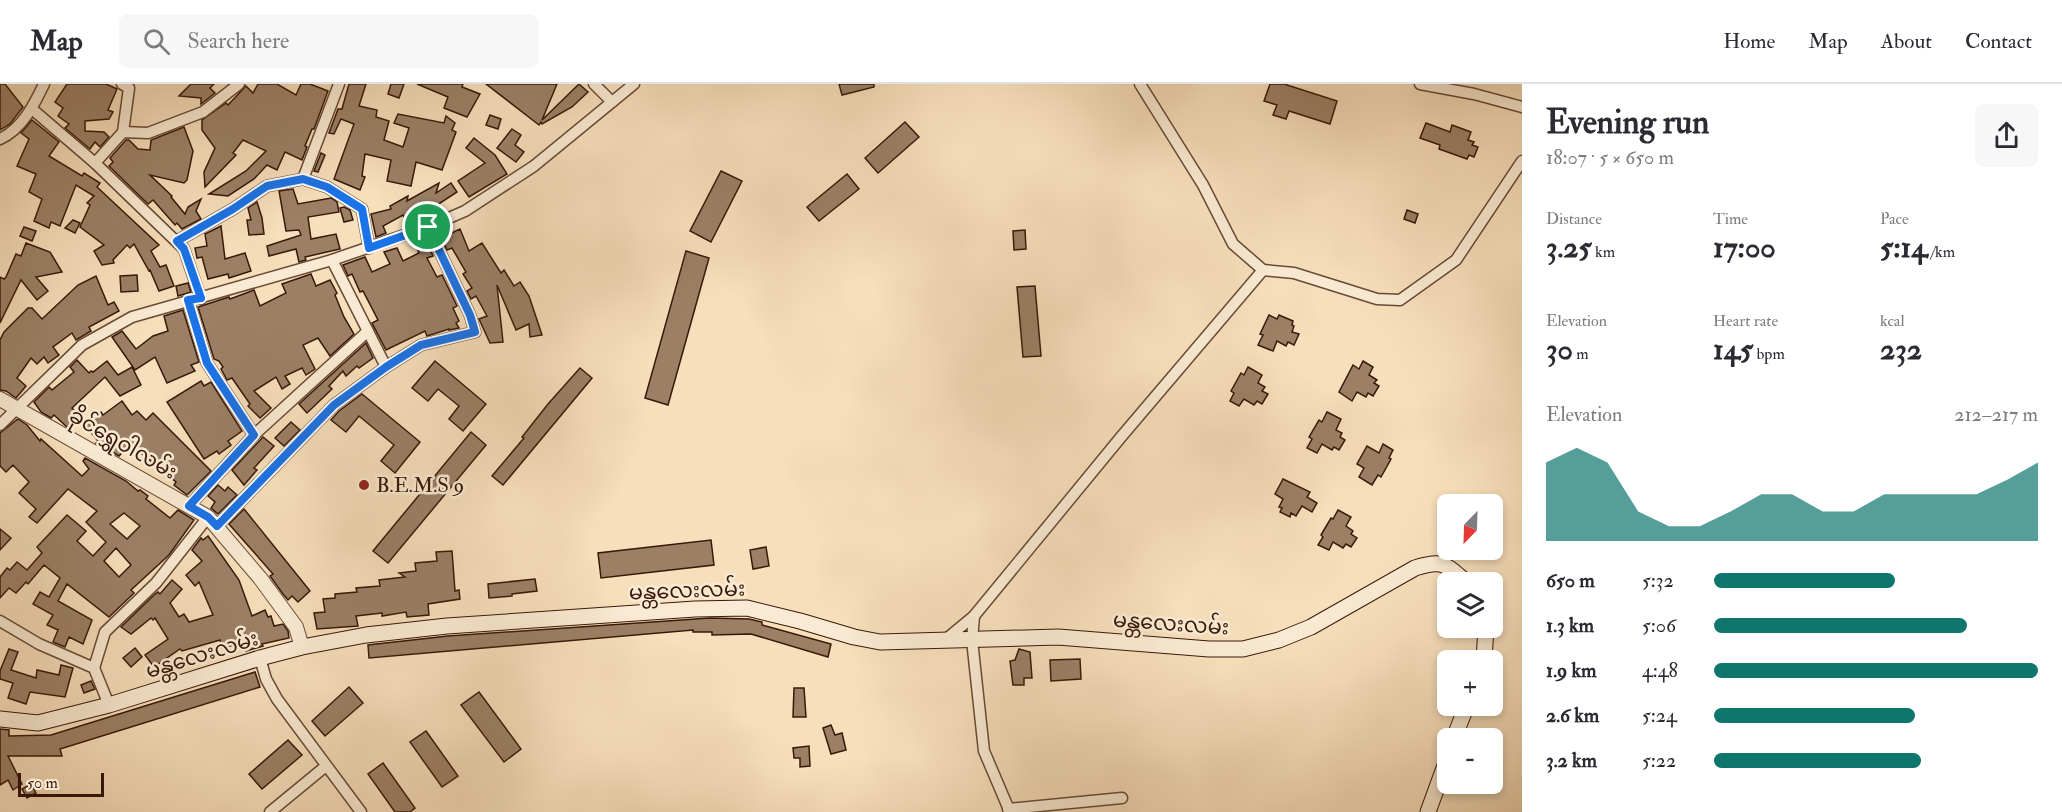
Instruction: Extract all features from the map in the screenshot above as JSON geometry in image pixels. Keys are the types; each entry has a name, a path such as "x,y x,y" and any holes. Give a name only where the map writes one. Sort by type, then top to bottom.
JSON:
{"main road":[{"name":"မန္တလေးလမ်း","path":"0,719 38,723 109,705 260,658 302,647 366,635 447,626 747,608 880,642 1058,637 1244,649 1279,640 1311,627 1415,568 1434,562 1454,572"},
{"path":"1428,812 1437,787"}],"street":[{"path":"0,139 8,135 32,109 44,84"},
{"path":"95,163 123,132 129,88 122,84"},
{"path":"123,132 148,133 203,112 239,84"},
{"path":"303,179 339,84"},
{"path":"594,84 612,102"},
{"path":"0,425 81,345 132,317 332,260 428,227 465,211 534,166 634,84"},
{"path":"1140,84 1203,185 1233,244 1263,270 1294,273 1377,299 1400,300 1456,260 1522,160"},
{"path":"1420,84 1474,94 1522,107"},
{"path":"32,109 95,163 177,241 184,249 201,298"},
{"path":"177,241 233,209 267,186 303,179 327,187 362,209 369,248"},
{"path":"109,705 94,668 105,633 213,522 334,405 386,367 421,345 475,332 470,315 428,227"},
{"path":"332,260 386,367"},
{"path":"945,640 974,616 1121,437 1263,270"},
{"path":"188,300 207,363 254,435"},
{"path":"189,506 254,435 368,331"},
{"name":"ခိုင်ရွှေဝါလမ်း","path":"0,399 189,506 213,522 297,627 302,647"},
{"path":"974,616 972,640 984,751 1009,810 1122,798"},
{"path":"0,621 39,644 94,668"},
{"path":"260,658 266,679 277,699 361,812"},
{"path":"270,812 326,766"}],"building":[{"path":"0,84 5,84 23,107 10,124 0,130"},
{"path":"67,84 106,84 117,89 108,110 113,112 109,119 85,121 85,131 104,132 109,137 100,147 95,142 90,149 65,128 69,124 58,116 63,108 55,102"},
{"path":"191,84 214,84 210,88 215,93 201,104 201,98 179,96"},
{"path":"258,84 277,84 296,95 301,84 310,84 328,91 305,146 307,147 302,160 285,152 277,170 267,165 254,179 228,196 209,194 246,171 266,151 243,140 233,153 236,155 205,187 204,172 215,148 202,130 202,120 226,103 228,105 246,86 253,93"},
{"path":"349,84 366,84 359,106 377,110 376,117 389,121 384,140 403,147 409,128 394,123 398,114 444,123 446,116 455,123 452,130 456,132 442,170 416,162 411,186 387,181 391,160 365,154 362,176 365,177 360,190 334,179 354,124 341,119 334,134 329,133 338,109 342,109"},
{"path":"391,84 404,84 399,98 388,94"},
{"path":"417,84 463,84 462,87 480,94 467,117 444,108 448,97"},
{"path":"486,84 557,84 542,120 579,84 588,92 572,107 539,125"},
{"path":"839,84 874,84 874,87 842,95"},
{"path":"1270,84 1284,84 1337,101 1330,124 1289,111 1286,119 1273,115 1277,105 1264,101"},
{"path":"490,115 501,119 498,129 486,125"},
{"path":"32,120 59,142 49,156 82,176 84,173 100,183 97,187 159,245 151,251 160,267 166,265 174,286 159,291 150,270 134,244 130,248 127,245 113,260 114,263 102,265 94,251 104,245 80,227 90,205 87,203 94,196 76,185 60,226 51,222 49,228 34,221 42,199 29,192 36,174 17,166 29,139 21,133"},
{"path":"905,122 919,137 878,173 865,158"},
{"path":"1426,123 1450,132 1452,125 1471,132 1468,140 1474,142 1472,145 1478,147 1474,157 1469,155 1467,159 1439,149 1440,145 1420,138"},
{"path":"184,127 193,151 187,180 184,183 150,175 172,196 185,214 188,207 201,199 196,211 201,219 182,229 177,223 175,225 153,200 148,204 109,166 113,162 110,158 126,140 138,149 150,150 151,140"},
{"path":"512,129 521,135 515,145 524,152 516,162 497,148"},
{"path":"474,138 495,155 507,174 469,197 458,181 485,163 466,148"},
{"path":"321,153 325,155 318,172 314,171"},
{"path":"721,171 742,181 711,242 690,231"},
{"path":"847,174 859,189 819,221 807,207"},
{"path":"439,183 436,193 451,183 457,192 434,207 437,212 408,225 403,215 383,226 386,233 376,237 371,214 391,209 390,206 408,196 407,201"},
{"path":"293,189 298,204 331,198 337,202 339,212 308,217 311,239 336,234 340,249 305,257 306,260 299,262 296,249 269,256 267,246 301,235 299,230 286,231 279,191"},
{"path":"257,202 264,234 249,235 247,220 251,220 248,208"},
{"path":"340,208 350,210 353,220 344,222"},
{"path":"1407,210 1418,214 1415,223 1404,219"},
{"path":"73,220 80,223 75,233 65,228"},
{"path":"221,226 225,259 245,253 251,271 229,278 228,274 208,279 202,257 197,258 195,248 207,246 205,234"},
{"path":"24,227 36,231 32,241 20,236"},
{"path":"460,229 469,251 482,243 501,273 504,270 514,286 520,282 529,296 542,335 530,337 529,324 516,330 497,285 503,342 490,343 479,319 487,316 476,296 471,299 467,291 472,288 463,274 466,272 452,248 447,250 442,240"},
{"path":"1025,230 1026,249 1014,250 1013,231"},
{"path":"427,242 433,256 427,258 437,277 442,275 457,306 453,308 459,321 456,323 459,328 427,336 425,331 386,350 372,323 378,320 363,291 360,292 352,274 348,276 343,265 365,257 372,272 390,264 384,252 397,248 403,261 419,253 416,246"},
{"path":"26,243 50,252 62,272 36,277 48,291 37,300 21,280 0,323 0,277 4,279 6,277 16,254 21,256"},
{"path":"686,251 709,258 668,405 645,398"},
{"path":"311,274 316,286 330,280 337,293 335,295 344,317 354,334 330,356 318,338 303,345 315,369 306,375 302,368 285,376 290,384 282,389 276,377 254,391 271,408 260,418 248,406 250,404 232,378 227,380 219,361 214,359 198,307 254,290 260,306 286,293 282,284"},
{"path":"137,275 138,291 121,292 120,276"},
{"path":"96,276 108,305 114,302 119,311 89,327 91,331 76,340 72,333 53,347 59,355 48,363 44,357 37,364 31,358 17,378 26,386 16,398 0,390 0,340 4,332 28,308 32,308 42,319 78,285"},
{"path":"188,283 191,292 178,296 176,286"},
{"path":"1035,286 1041,356 1023,357 1017,287"},
{"path":"183,310 199,362 191,365 195,371 167,383 155,357 135,370 112,337 122,331 136,349 153,336 168,331 164,316"},
{"path":"1269,315 1277,319 1279,315 1293,321 1292,332 1299,334 1294,345 1288,342 1286,346 1277,341 1273,351 1258,345 1263,335 1260,334"},
{"path":"366,343 373,358 359,368 357,366 346,376 343,371 329,386 332,389 307,413 299,404"},
{"path":"77,360 89,373 107,361 118,375 132,367 141,385 120,396 105,377 72,408 79,416 67,427 54,415 51,418 41,412 34,402 49,387 52,390 74,372 70,367"},
{"path":"435,361 486,404 463,431 449,419 459,406 438,389 428,401 412,388"},
{"path":"1363,361 1373,367 1369,375 1377,380 1374,383 1379,386 1373,396 1368,393 1366,397 1357,392 1352,401 1339,392 1353,365 1359,369"},
{"path":"1248,367 1262,375 1258,383 1265,387 1262,391 1268,394 1262,404 1257,401 1254,405 1244,399 1239,406 1230,401 1234,393 1231,391 1241,373 1244,375"},
{"path":"580,368 592,378 503,485 492,476 524,438 522,437 548,404"},
{"path":"201,381 204,386 211,382 242,431 228,441 231,445 219,454 217,451 204,459 167,402"},
{"path":"362,394 420,442 395,473 381,461 394,445 359,416 346,432 331,420"},
{"path":"122,401 132,415 137,411 146,420 153,413 211,471 187,495 174,485 176,482 130,444 119,456 96,443 98,441 84,424 101,412 103,415"},
{"path":"1327,412 1341,419 1336,430 1342,433 1340,437 1345,440 1339,450 1334,447 1332,450 1322,444 1317,453 1307,448 1312,439 1309,437 1319,420 1322,422"},
{"path":"18,419 82,476 89,469 83,461 85,458 126,481 138,491 140,490 148,496 146,499 170,518 178,510 194,520 169,555 131,590 134,593 109,617 67,584 58,601 92,620 83,644 69,637 65,647 53,642 58,630 47,625 53,615 33,604 40,592 49,597 60,578 44,565 28,584 26,582 16,593 9,588 0,598 0,577 7,568 10,570 17,562 27,570 42,553 37,547 67,515 86,531 77,541 93,556 106,542 86,522 97,511 68,489 37,523 29,517 36,509 19,493 29,482 13,465 6,472 0,466 0,433","holes":["124,513 140,526 127,539 110,524","116,548 131,565 119,577 104,561"]},
{"path":"291,422 300,430 284,446 275,438"},
{"path":"471,432 486,445 388,563 373,551"},
{"path":"263,437 274,446 254,468 257,470 244,485 232,470"},
{"path":"1383,444 1393,450 1389,458 1391,459 1381,477 1378,475 1372,485 1359,477 1364,468 1357,464 1367,446 1379,453"},
{"path":"1283,479 1310,492 1307,497 1317,503 1312,512 1302,506 1296,516 1291,513 1290,517 1280,512 1282,508 1279,507 1283,499 1275,494"},
{"path":"218,485 225,491 228,487 237,495 218,514 211,508 215,502 208,496"},
{"path":"244,509 310,591 298,602 292,596 288,600 270,576 273,574 229,524"},
{"path":"1338,510 1351,517 1346,526 1357,538 1351,547 1346,544 1343,548 1333,542 1329,550 1318,545 1323,537 1321,535"},
{"path":"0,529 11,538 0,550"},
{"path":"208,536 239,580 252,616 265,610 268,617 271,616 274,626 283,624 288,631 289,638 262,644 263,646 246,651 244,646 237,648 237,644 222,648 220,640 182,651 180,649 154,667 145,655 168,639 155,618 153,620 151,618 131,634 121,627 154,595 158,592 160,594 172,580 182,589 170,603 179,617 184,614 189,622 213,615 199,582 195,586 186,575 202,561 192,550 201,538 203,540"},
{"path":"711,540 714,565 601,578 598,553"},
{"path":"766,547 769,566 753,569 750,550"},
{"path":"452,551 455,591 459,590 460,599 428,604 429,615 407,617 406,612 382,616 382,613 356,616 358,626 317,629 314,613 325,612 323,599 335,598 335,594 357,592 356,588 380,586 379,580 405,577 399,573 416,571 415,563 437,561 436,552"},
{"path":"535,579 537,591 489,598 488,584"},
{"path":"710,618 749,619 762,622 762,625 831,644 828,657 751,634 712,635 712,632 693,632 693,630 369,658 368,645 448,636"},
{"path":"135,648 142,657 131,667 123,658"},
{"path":"9,649 18,652 11,670 36,678 37,670 59,675 61,665 73,668 65,697 30,692 26,704 8,698 13,683 0,679 0,671"},
{"path":"1019,649 1030,652 1032,678 1024,678 1024,685 1013,685 1010,661 1015,660"},
{"path":"1080,659 1081,679 1051,681 1050,660"},
{"path":"255,672 260,687 60,749 62,756 8,756 22,784 13,790 8,780 0,785 0,729 9,730 9,736 51,735"},
{"path":"91,681 95,689 84,693 81,685"},
{"path":"349,687 363,703 325,736 312,721"},
{"path":"794,688 804,688 806,717 793,717"},
{"path":"479,692 521,749 504,762 461,705"},
{"path":"831,725 835,735 842,733 846,750 831,754 823,728"},
{"path":"426,731 458,776 442,787 410,742"},
{"path":"288,740 302,755 262,789 249,774"},
{"path":"809,746 810,766 800,767 800,758 794,758 793,748"},
{"path":"383,763 415,808 410,812 395,812 368,774"},
{"path":"31,784 36,793 27,798 22,789"}],"place":[{"name":"B.E.M.S 9","path":"364,485"}],"route":[{"path":"303,179 327,187 362,209 369,248 428,227 470,315 475,332 421,345 334,405 217,526 208,517 189,506 254,435 207,363 188,300 201,298 184,249 177,241 233,209 267,186 303,179"}]}
